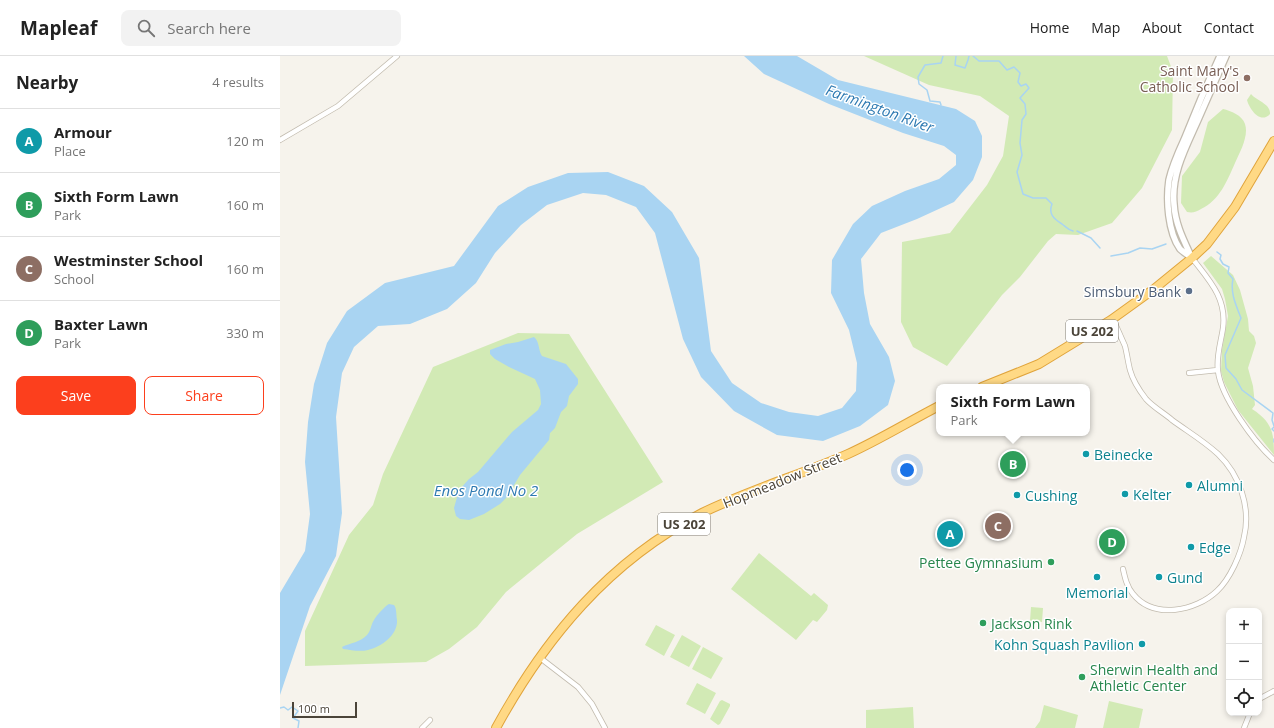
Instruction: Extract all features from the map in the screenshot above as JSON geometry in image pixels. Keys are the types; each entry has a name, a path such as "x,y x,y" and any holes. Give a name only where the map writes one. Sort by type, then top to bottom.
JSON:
{"highway":[{"name":"US 202","path":"989,384 1039,364 1113,318 1192,258 1208,244 1235,207 1274,141"},
{"name":"Hopmeadow Street","path":"496,728 514,694 539,657 574,614 606,581 630,560 660,538 703,513 848,454 936,408"}],"street":[{"path":"280,140 338,106 397,56"},
{"path":"1192,258 1180,249 1173,234 1169,215 1169,180 1173,166 1191,122 1220,56"},
{"path":"1226,56 1184,152 1174,181 1174,206 1176,220 1192,258 1214,287 1222,303 1224,318 1218,350 1218,370 1222,388 1232,407 1264,451 1274,460"},
{"path":"1113,318 1125,346 1132,375 1138,387 1149,402 1212,449 1224,461 1235,476 1242,494 1246,521 1242,546 1223,585 1212,595 1196,604 1171,610 1160,610 1149,607 1139,601 1131,592 1126,583 1123,569"},
{"path":"1189,373 1218,370"},
{"path":"539,657 578,688 592,704 605,728"},
{"path":"1262,697 1274,691"},
{"path":"1244,728 1249,716"},
{"path":"422,728 430,720"}],"green space":[{"path":"864,56 1167,56 1173,72 1172,130 1142,188 1112,223 1078,235 1056,234 1048,241 1020,277 1002,295 947,366 913,347 901,322 902,242 950,233 987,185 1003,156 1009,116 980,96 929,85"},
{"path":"1251,94 1266,105 1270,111 1270,114 1262,118 1253,111 1247,100"},
{"path":"1223,109 1236,114 1244,121 1246,134 1243,144 1226,183 1218,195 1208,205 1196,212 1187,212 1181,203 1182,176 1200,152 1208,122"},
{"path":"1211,256 1233,275 1240,290 1248,319 1249,331 1254,336 1256,343 1248,368 1253,386 1255,405 1252,409 1268,423 1272,434 1274,455 1238,410 1224,382 1221,371 1222,350 1228,316 1222,289 1203,263"},
{"path":"518,333 569,334 663,482 577,534 506,592 477,627 449,649 426,662 305,666 305,631 349,535 373,505 383,474 433,367"},
{"path":"759,553 811,596 814,593 828,605 827,610 817,622 813,620 796,640 731,589"},
{"path":"1031,607 1043,608 1042,622 1030,621"},
{"path":"656,625 675,635 664,656 645,645"},
{"path":"682,635 701,646 689,667 670,657"},
{"path":"703,647 723,658 711,679 692,669"},
{"path":"697,683 716,693 705,714 686,704"},
{"path":"722,700 730,704 730,706 718,725 710,719"},
{"path":"1109,701 1143,709 1139,728 1103,728"},
{"path":"1044,705 1078,715 1075,728 1035,728 1040,721"},
{"path":"913,707 914,728 866,728 866,710"}],"water":[{"name":"Farmington River","path":"744,56 797,56 838,80 956,109 975,121 982,136 982,157 973,180 954,202 881,233 861,259 864,293 870,324 889,357 895,381 888,405 860,426 823,441 777,435 734,411 701,377 683,339 655,233 636,207 606,195 583,193 547,205 521,225 495,253 476,283 447,309 410,324 378,326 354,347 342,373 336,417 342,513 336,556 310,606 280,695 280,593 305,551 310,514 305,462 308,422 314,384 327,343 347,311 385,283 454,266 498,206 528,187 568,173 608,172 644,186 672,212 699,258 711,351 732,383 761,403 789,412 818,416 842,408 856,391 857,363 849,330 831,293 832,260 853,224 872,206 905,191 939,179 956,165 956,155 944,146 903,133 829,104 764,74"},
{"name":"Enos Pond No 2","path":"534,337 537,341 542,356 566,364 578,379 578,384 569,396 567,406 561,412 555,428 550,433 549,440 520,475 507,497 500,504 484,514 469,520 460,519 456,516 454,508 459,490 478,472 512,432 538,410 541,404 540,390 535,379 495,359 490,354 490,350 506,344"},
{"path":"389,604 394,605 395,607 397,625 395,631 388,640 365,651 343,649 342,647 359,641 365,637 369,632 375,618"}],"waterway":[{"path":"941,105 940,102 930,101 927,90 919,84 918,77 925,65 941,63 943,56"},
{"path":"956,56 955,65 965,68 969,56"},
{"path":"973,56 979,61 999,61 1007,70 1014,67 1020,73 1018,82 1021,86 1026,84 1029,88 1020,98 1025,104 1026,114 1022,120 1020,143 1022,155 1017,172 1023,194 1033,198 1046,198 1052,204 1052,216 1068,229 1073,231"},
{"path":"1077,231 1091,238 1100,248"},
{"path":"1111,256 1128,253 1140,248 1152,249 1166,244"},
{"path":"1217,252 1221,255 1220,259 1223,264 1229,267 1228,273 1233,279 1232,289 1234,299 1241,318 1225,355 1226,368 1236,379 1242,390 1273,413 1272,420 1274,426"},
{"path":"1274,427 1272,429 1274,431"},
{"path":"280,708 284,707 288,710 292,707 298,711 293,718 299,721 298,728"}],"place":[{"name":"Saint Mary's Catholic School","path":"1247,78"},
{"name":"Simsbury Bank","path":"1189,291"},
{"name":"Beinecke","path":"1086,454"},
{"name":"Sixth Form Lawn","path":"1013,464"},
{"name":"Alumni","path":"1189,485"},
{"name":"Kelter","path":"1125,494"},
{"name":"Cushing","path":"1017,495"},
{"name":"Westminster School","path":"998,526"},
{"name":"Armour","path":"950,534"},
{"name":"Baxter Lawn","path":"1112,542"},
{"name":"Edge","path":"1191,547"},
{"name":"Pettee Gymnasium","path":"1051,562"},
{"name":"Memorial","path":"1097,577"},
{"name":"Gund","path":"1159,577"},
{"name":"Jackson Rink","path":"983,623"},
{"name":"Kohn Squash Pavilion","path":"1142,644"},
{"name":"Sherwin Health and Athletic Center","path":"1082,677"}]}
